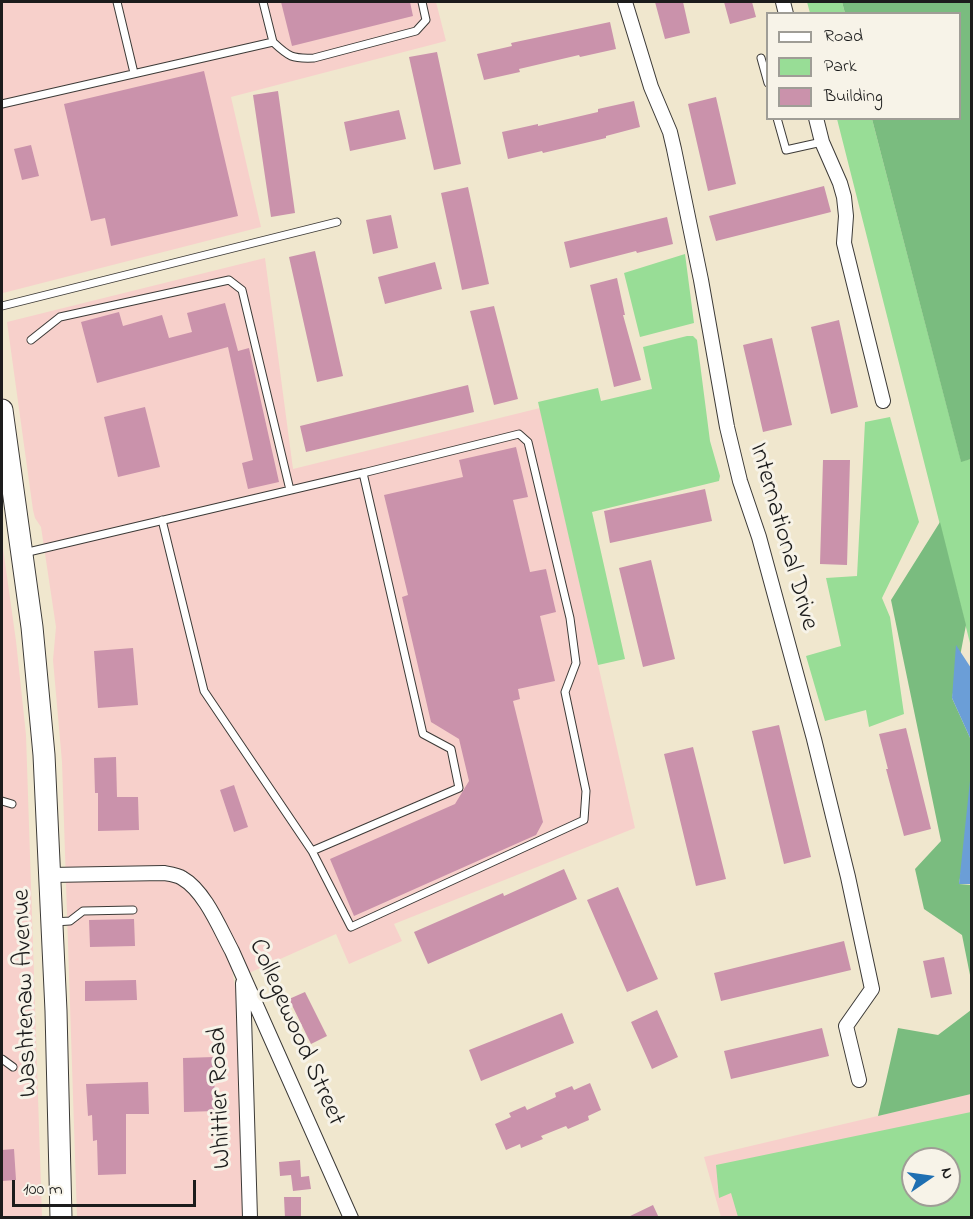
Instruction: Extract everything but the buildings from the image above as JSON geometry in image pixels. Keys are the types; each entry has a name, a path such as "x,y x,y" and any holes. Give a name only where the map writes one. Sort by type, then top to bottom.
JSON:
{"main road":[{"name":"Washtenaw Avenue","path":"2,410 40,707 52,923 61,1218"}],"street":[{"name":"International Drive","path":"624,2 651,87 675,149 701,280 726,427 740,481 759,537 814,739 848,877 872,989 846,1026 859,1080"},
{"path":"816,120 822,142 844,197 846,216 844,243 883,401"},
{"name":"Collegewood Street","path":"50,875 164,873 182,877 197,890 210,910 243,977 351,1218"},
{"name":"Whittier Road","path":"243,977 250,1218"}],"lane":[{"path":"117,2 134,73"},
{"path":"263,2 273,42 288,56 297,59 314,58 416,32 426,20 422,2"},
{"path":"2,104 273,42"},
{"path":"761,58 766,75"},
{"path":"778,120 786,150 822,142"},
{"path":"2,306 337,222"},
{"path":"31,340 60,317 229,280 242,290 290,490"},
{"path":"22,553 519,435 528,442 570,618 576,663 565,692 586,792 584,820 351,927 312,851 204,691 162,520"},
{"path":"312,851 459,788 451,749 423,734 363,473"},
{"path":"2,801 12,804"},
{"path":"52,923 70,921 84,911 133,910"},
{"path":"2,1059 13,1067"}],"shaded area":[{"path":"2,2 436,2 446,41 231,97 261,227 3,293"},
{"path":"265,258 293,469 540,408 635,828 394,924 402,941 349,964 336,934 249,973 231,964 237,998 245,1217 77,1217 62,762 53,660 56,627 41,527 33,510 7,322"},
{"path":"2,541 26,735 42,1217 2,1217"},
{"path":"971,1094 971,1217 721,1217 704,1157"}],"green space":[{"path":"807,2 842,2 845,12 810,12"},
{"path":"842,2 971,2 971,459 961,462 872,120 961,120 961,12 845,12"},
{"path":"837,120 872,120 961,461 971,459 971,647"},
{"path":"685,254 694,323 640,337 624,273"},
{"path":"693,336 697,340 710,441 720,476 719,481 592,512 625,659 598,665 538,402 598,388 601,401 652,389 643,347"},
{"path":"890,417 919,522 882,598 890,617 904,714 869,727 866,710 825,721 806,656 841,646 826,578 857,576 865,422"},
{"path":"940,522 966,625 952,698 971,740 971,813 959,884 971,885 971,980 962,935 924,909 915,869 941,841 891,600"},
{"path":"971,1010 971,1094 878,1116 898,1028 938,1035"},
{"path":"971,1112 971,1217 738,1217 731,1193 719,1198 716,1165"}],"water":[{"path":"956,645 971,668 971,740 952,698"},
{"path":"971,778 971,884 959,884 970,781"}]}
